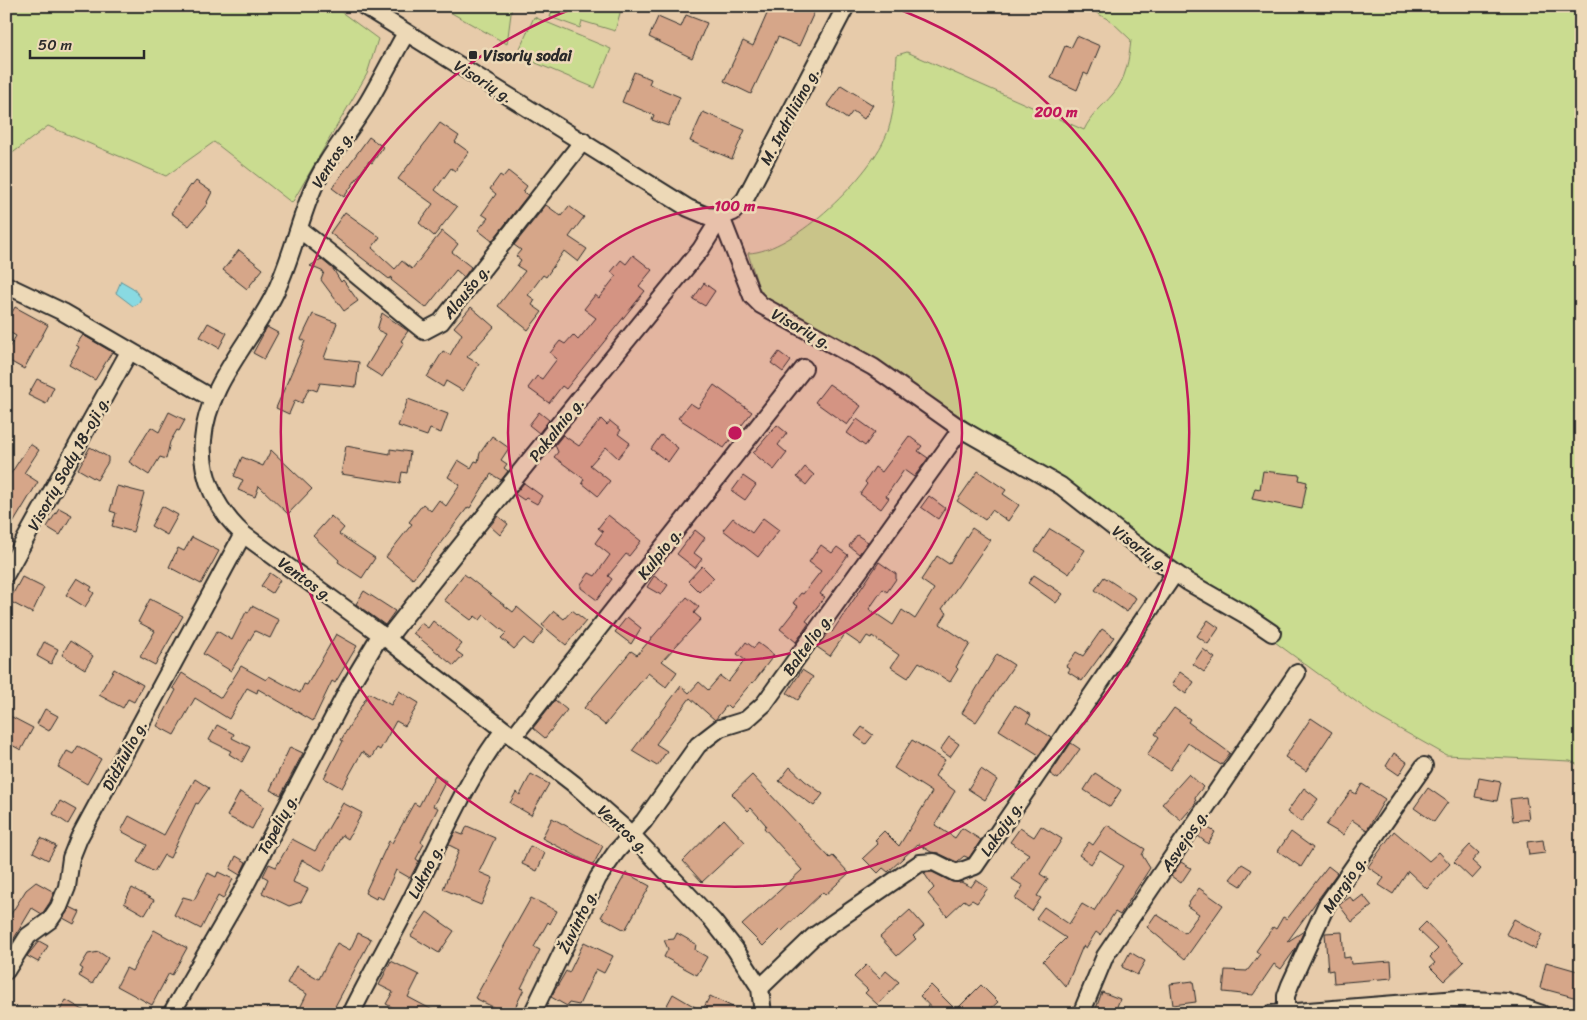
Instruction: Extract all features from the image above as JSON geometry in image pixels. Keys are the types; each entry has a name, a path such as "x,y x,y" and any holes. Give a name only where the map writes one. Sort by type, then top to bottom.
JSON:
{"street":[{"name":"M. Indriliūno g.","path":"721,217 733,212 745,199 846,6"},
{"name":"Visorių g.","path":"370,8 688,208 707,216 721,217 752,296 761,305 873,366 961,429 1061,486 1175,573 1272,633"},
{"name":"Ventos g.","path":"406,32 368,102 319,177 310,196 300,230 274,294 213,399 205,428 204,465 209,485 231,523 244,534 384,636 574,784 632,835 713,921 735,949 760,988 763,1014"},
{"name":"Alaušo g.","path":"300,230 338,259 363,283 424,331 441,322 583,141"},
{"name":"Pakalnio g.","path":"384,636 499,496 533,458 701,250 721,217"},
{"path":"6,285 63,312 213,399"},
{"name":"Visorių Sodų 18-oji g.","path":"6,574 129,352"},
{"name":"Kulpio g.","path":"509,734 804,368"},
{"name":"Baltelio g.","path":"632,835 698,745 720,728 746,720 764,704 961,429"},
{"name":"Didžiulio g.","path":"6,971 28,936 50,920 59,907 67,887 70,858 244,534"},
{"name":"Lakajų g.","path":"760,988 814,936 920,863 934,862 956,873 975,866 1175,573"},
{"name":"Tapelių g.","path":"172,1014 244,888 351,684 384,636"},
{"name":"Asvejos g.","path":"1080,1014 1105,956 1297,673"},
{"name":"Lukno g.","path":"350,1014 417,889 467,787 487,752 509,734"},
{"name":"Margio g.","path":"1278,1013 1326,906 1424,766"},
{"name":"Žuvinto g.","path":"532,1014 598,878 616,852 632,835"},
{"path":"1278,1013 1458,999 1507,1002 1542,1014"}],"green space":[{"path":"6,6 333,6 378,39 367,74 292,203 214,142 166,176 48,126 10,155 6,153"},
{"path":"439,6 512,6 507,44"},
{"path":"554,6 622,6 615,31 582,21 580,28 550,17"},
{"path":"1084,6 1581,6 1581,766 1570,761 1446,755 1373,714 1046,474 857,347 789,313 767,299 758,286 748,253 767,249 787,240 809,225 830,208 849,188 880,149 888,131 892,113 897,55 907,52 1084,130 1093,115 1113,94 1121,82 1128,62 1131,40 1111,21"},
{"path":"534,17 611,49 595,88 517,55"}],"water":[{"path":"121,281 133,288 141,298 138,304 133,306 116,293"}],"building":[{"path":"778,6 817,6 799,46 778,37 751,94 724,81 743,41 753,46 770,7 776,10"},
{"path":"686,15 707,23 692,58 649,37 658,17 681,27"},
{"path":"1077,36 1100,46 1088,75 1084,73 1077,90 1051,78 1065,46 1071,48"},
{"path":"634,72 651,79 649,84 680,97 668,126 652,120 654,115 622,102"},
{"path":"841,85 873,105 864,119 853,111 847,119 827,105"},
{"path":"703,112 745,130 732,159 690,141"},
{"path":"440,123 459,136 455,142 469,152 455,171 451,168 435,190 457,207 434,236 419,223 433,204 398,179"},
{"path":"369,137 383,147 372,163 369,161 344,197 332,188"},
{"path":"508,171 527,186 523,192 528,195 492,241 478,230 488,218 482,214 496,194 490,189 500,175 503,177"},
{"path":"196,181 212,192 208,203 189,226 171,213"},
{"path":"546,205 561,216 569,206 584,217 569,237 587,249 578,262 564,251 546,277 543,275 528,295 535,300 532,305 542,312 528,330 498,306 525,271 517,266 521,260 516,256 521,250 514,245"},
{"path":"345,212 380,237 372,248 395,269 402,261 412,269 442,231 458,244 452,252 471,267 464,277 456,270 426,308 391,280 392,277 389,279 330,233"},
{"path":"239,250 263,269 247,289 223,270"},
{"path":"633,255 652,270 639,286 645,291 566,389 562,386 549,403 528,388 537,376 542,379 557,359 550,353 560,341 565,344 573,335 578,340 596,318 584,309 595,295 599,298 616,276 611,272 621,260 626,264"},
{"path":"321,259 333,269 341,282 343,280 358,301 344,311 321,280 324,272 310,266"},
{"path":"704,283 715,291 705,306 693,299"},
{"path":"15,307 48,325 24,369 6,359 6,353 16,336 6,330 6,323"},
{"path":"471,307 494,327 467,357 479,364 463,391 446,381 443,387 427,377 443,351 450,355 462,334 454,327"},
{"path":"382,313 408,331 401,341 404,343 382,377 366,367 386,334 377,330"},
{"path":"313,314 337,323 324,358 359,362 356,387 320,383 317,391 309,388 302,403 295,400 289,414 276,408 305,341 301,339"},
{"path":"208,323 227,333 219,348 200,337"},
{"path":"267,327 278,333 264,359 253,353"},
{"path":"83,335 112,352 95,380 69,365 79,347 76,345"},
{"path":"779,352 791,361 783,372 771,363"},
{"path":"37,379 54,387 46,404 28,395"},
{"path":"829,384 861,406 847,425 815,402"},
{"path":"714,385 752,412 724,448 678,418 690,403 698,408"},
{"path":"408,399 448,414 441,433 430,429 427,436 398,426"},
{"path":"169,412 185,420 170,442 166,459 160,457 149,475 129,462 151,427 159,432"},
{"path":"539,412 549,420 539,433 529,425"},
{"path":"601,419 607,425 610,421 621,430 618,434 630,443 618,458 606,447 590,465 610,481 598,496 582,483 584,479 554,457 558,452 555,445 563,435 579,446"},
{"path":"857,419 875,432 865,446 847,433"},
{"path":"777,425 787,433 778,445 787,453 774,470 753,453"},
{"path":"661,435 678,448 668,462 651,449"},
{"path":"492,436 509,448 501,460 507,464 504,468 508,471 501,480 491,474 470,508 468,507 413,579 386,557 412,524 409,522 423,504 431,511 439,500 446,506 460,485 448,477 458,460 471,468 475,461 478,462 480,453"},
{"path":"909,436 922,446 918,451 928,458 914,477 904,470 886,496 889,498 881,509 860,494 875,467 882,472"},
{"path":"30,444 39,450 24,473 38,482 6,535 6,481"},
{"path":"346,446 390,454 390,449 410,452 407,473 402,472 400,483 341,474"},
{"path":"90,447 108,457 108,462 97,480 78,469"},
{"path":"271,450 312,489 288,514 259,486 255,497 238,490 243,480 234,476 242,457 263,466"},
{"path":"805,467 814,475 806,485 797,477"},
{"path":"978,471 1006,490 1003,494 1019,505 1008,521 992,510 985,520 957,501"},
{"path":"1263,471 1300,475 1299,480 1307,482 1302,509 1252,499 1255,488 1260,489"},
{"path":"743,476 756,485 745,500 732,491"},
{"path":"524,483 542,496 537,504 526,498 524,500 515,494"},
{"path":"117,486 144,493 133,532 112,526 116,513 110,511"},
{"path":"929,496 945,508 938,519 921,507"},
{"path":"162,506 178,515 167,535 151,526"},
{"path":"59,508 72,515 60,535 47,527"},
{"path":"608,515 641,541 629,556 626,554 608,576 612,579 597,600 581,588 581,584 589,573 595,576 610,555 595,543 603,532 598,528"},
{"path":"331,516 344,528 339,534 375,558 362,578 338,562 339,560 313,536"},
{"path":"498,516 508,524 500,535 490,526"},
{"path":"733,518 752,533 763,518 779,530 758,557 723,530"},
{"path":"972,528 990,540 942,609 947,613 940,624 970,644 956,667 958,669 950,682 919,662 908,678 891,667 899,655 872,636 871,638 867,636 861,645 845,634 830,656 817,647 830,630 832,632 879,562 896,574 896,579 887,592 883,589 869,609 893,625 902,610 915,619 934,589 921,580 937,556 949,564"},
{"path":"1050,529 1085,550 1069,574 1035,551"},
{"path":"695,530 705,538 694,553 702,559 695,568 677,554"},
{"path":"857,535 868,542 859,554 849,546"},
{"path":"192,537 219,551 201,584 169,567 178,548 184,551"},
{"path":"821,545 832,553 837,547 848,555 820,594 825,597 806,621 809,623 796,642 780,629 798,606 793,603 801,593 803,594 821,571 809,562"},
{"path":"702,566 714,578 699,592 688,581"},
{"path":"270,573 280,580 272,593 261,586"},
{"path":"464,574 513,612 517,607 544,630 532,645 524,638 514,649 501,638 506,633 484,615 480,620 475,616 471,620 444,600"},
{"path":"1034,575 1063,594 1056,603 1028,583"},
{"path":"654,576 668,585 661,595 647,587"},
{"path":"22,577 44,588 32,613 9,601"},
{"path":"1104,577 1136,598 1127,612 1095,590"},
{"path":"77,578 92,587 90,590 94,593 85,607 66,595"},
{"path":"364,591 395,611 385,625 356,604"},
{"path":"687,597 699,607 694,613 701,619 662,661 677,672 666,687 648,673 605,725 584,708 631,651 637,655"},
{"path":"150,599 183,616 155,665 140,657 155,631 138,622"},
{"path":"252,606 279,620 270,638 255,631 231,671 203,654 217,631 232,640 246,612 248,613"},
{"path":"572,610 586,621 566,645 542,625 554,611 564,619"},
{"path":"627,617 641,628 631,644 615,632"},
{"path":"1208,620 1219,628 1208,644 1197,636"},
{"path":"433,621 462,644 456,651 463,656 454,666 413,633 421,623 428,628"},
{"path":"1102,629 1114,637 1082,681 1068,672 1070,669 1066,666 1076,652 1083,656"},
{"path":"336,634 357,646 335,683 332,681 313,721 258,689 257,693 247,688 229,719 195,698 174,735 157,726 176,690 173,688 182,673 221,698 241,666 266,680 269,676 300,693 304,684 307,685"},
{"path":"70,641 93,656 85,669 62,655"},
{"path":"44,642 58,649 51,664 37,656"},
{"path":"746,642 754,648 758,643 774,655 753,683 730,708 727,705 715,720 690,698 656,744 667,751 657,766 632,751 681,686 689,693 699,682 708,690 720,676 728,682 745,660 737,654"},
{"path":"1203,649 1215,658 1204,672 1193,664"},
{"path":"997,654 1014,665 976,722 962,713"},
{"path":"114,669 143,685 134,702 128,699 123,708 99,695"},
{"path":"802,670 813,677 798,700 787,693"},
{"path":"1180,672 1194,682 1186,694 1172,684"},
{"path":"399,691 419,703 405,726 396,721 380,750 377,748 371,758 362,752 342,788 324,778 343,741 341,740 369,693 391,705"},
{"path":"555,700 567,710 545,738 533,728"},
{"path":"1015,705 1031,715 1027,722 1051,737 1039,755 999,730"},
{"path":"1174,708 1190,719 1188,722 1230,753 1221,765 1188,743 1170,770 1147,755 1159,737 1155,734"},
{"path":"45,709 58,716 49,731 37,724"},
{"path":"10,716 33,728 21,750 6,742 6,724"},
{"path":"1311,718 1332,732 1306,771 1285,757"},
{"path":"217,725 234,734 232,738 250,747 242,762 229,754 231,751 209,740"},
{"path":"862,727 873,735 866,744 855,736"},
{"path":"949,737 959,744 950,757 940,750"},
{"path":"912,740 945,760 935,776 955,791 935,825 955,838 962,828 981,840 969,858 964,856 957,862 938,853 931,852 918,844 888,872 883,868 878,873 863,858 878,844 875,840 884,831 899,846 932,792 894,768"},
{"path":"1071,743 1080,749 1058,779 1050,774"},
{"path":"78,746 101,759 87,784 58,767 67,751 73,754"},
{"path":"290,747 303,753 281,795 270,790"},
{"path":"1394,753 1407,762 1399,775 1386,766"},
{"path":"790,767 823,794 814,806 779,781"},
{"path":"981,769 997,780 985,800 968,789"},
{"path":"1095,773 1121,790 1110,807 1084,790"},
{"path":"531,774 549,784 531,815 510,803 516,792 520,795"},
{"path":"1189,774 1203,787 1195,797 1196,803 1181,820 1162,804"},
{"path":"435,775 446,781 433,806 438,808 421,842 424,844 416,859 419,861 410,878 396,870 383,899 377,896 376,899 365,893 389,841 392,843 414,803 419,806"},
{"path":"752,775 830,858 833,856 849,873 825,895 823,892 782,931 780,929 763,946 742,925 802,870 764,828 766,825 751,808 748,811 732,794"},
{"path":"1479,778 1501,782 1497,801 1475,797"},
{"path":"195,779 209,788 198,804 196,803 170,858 164,855 154,872 137,862 147,845 121,831 129,816 164,835"},
{"path":"1362,784 1385,799 1367,830 1352,820 1343,835 1326,825 1351,791 1356,794"},
{"path":"1304,788 1318,799 1301,822 1287,812"},
{"path":"1428,788 1448,802 1434,822 1414,808"},
{"path":"240,792 264,806 252,829 227,816"},
{"path":"1526,797 1529,819 1513,821 1510,799"},
{"path":"60,801 76,810 68,824 53,814"},
{"path":"343,803 362,813 348,839 342,835 323,871 302,860 293,882 308,889 301,902 289,906 262,893 268,879 263,876 269,864 276,867 292,839 315,851"},
{"path":"552,818 603,846 593,865 542,838"},
{"path":"724,819 745,842 702,882 683,861"},
{"path":"1107,825 1145,849 1142,855 1150,868 1120,915 1115,912 1100,935 1096,932 1086,948 1083,946 1066,987 1043,961 1066,938 1036,918 1044,907 1069,924 1082,904 1094,911 1123,866 1100,851 1091,864 1079,855 1089,842 1093,845"},
{"path":"467,826 495,838 479,872 493,878 481,905 443,889 459,850 449,845 455,832 463,835"},
{"path":"1041,826 1062,839 1040,874 1048,879 1037,896 1041,898 1032,911 1015,899 1023,886 1012,879 1029,854 1010,842 1020,828 1034,837"},
{"path":"1205,826 1215,832 1208,844 1198,836"},
{"path":"1394,831 1429,861 1439,852 1450,864 1427,889 1408,871 1393,894 1379,885 1384,878 1368,867"},
{"path":"1291,832 1313,848 1301,867 1278,851"},
{"path":"41,838 56,846 48,860 33,852"},
{"path":"1543,840 1545,853 1529,855 1527,842"},
{"path":"1470,845 1479,853 1472,861 1481,869 1472,879 1454,862"},
{"path":"530,846 545,853 537,871 522,864"},
{"path":"236,856 246,862 240,875 230,869"},
{"path":"1181,862 1191,868 1181,883 1171,876"},
{"path":"1242,864 1252,870 1241,886 1230,879"},
{"path":"1328,866 1337,873 1287,942 1304,931 1296,948 1281,969 1274,964 1253,995 1223,992 1225,970 1247,971 1260,954 1256,951 1273,927 1276,929 1283,917 1287,919"},
{"path":"218,872 233,879 223,899 218,896 201,929 174,915 183,897 194,900 208,873 216,877"},
{"path":"932,872 952,882 961,882 971,887 976,880 988,888 977,903 972,900 968,903 964,900 947,916 928,894 934,888 924,873"},
{"path":"626,873 650,886 625,930 601,917"},
{"path":"36,882 54,892 50,902 42,914 32,908 6,952 6,922 26,890"},
{"path":"132,888 154,900 145,915 124,903"},
{"path":"1199,888 1223,905 1185,959 1147,927 1156,914 1185,933 1199,914 1187,906"},
{"path":"1363,895 1372,906 1352,922 1339,905 1350,897 1354,902"},
{"path":"531,898 557,911 550,924 548,922 534,947 540,950 521,988 524,989 512,1014 507,1014 475,998"},
{"path":"70,907 80,912 74,924 63,918"},
{"path":"910,910 924,926 913,936 916,939 897,956 880,937"},
{"path":"427,912 454,931 439,953 411,936"},
{"path":"1514,919 1542,934 1535,949 1506,934"},
{"path":"1426,922 1464,962 1444,981 1430,967 1435,963 1430,957 1438,949 1418,930"},
{"path":"154,930 187,948 172,975 169,973 152,1005 117,986 126,968 132,971"},
{"path":"1342,932 1344,958 1350,957 1351,964 1391,961 1392,978 1334,983 1333,970 1328,971 1325,933"},
{"path":"358,933 371,939 331,1014 297,1014 307,994 287,983 296,966 319,979 337,943 350,950"},
{"path":"677,933 696,944 695,950 707,957 697,975 664,957 668,949 664,940 674,939"},
{"path":"39,941 48,946 38,962 27,956"},
{"path":"584,942 613,956 604,973 596,969 579,1005 569,1003 567,1006 551,997 566,971 569,973"},
{"path":"99,952 108,958 92,984 79,976 83,969 80,967 88,954"},
{"path":"1130,952 1145,961 1137,975 1122,967"},
{"path":"391,961 419,975 408,997 440,1014 405,1014 386,1004 393,992 379,985"},
{"path":"1546,962 1581,972 1581,999 1540,988"},
{"path":"866,965 880,978 886,971 899,982 878,1005 865,993 868,990 854,977"},
{"path":"1193,981 1196,1002 1173,1005 1170,984"},
{"path":"931,985 956,1010 981,985 998,1002 985,1014 937,1014 920,996"},
{"path":"1102,992 1120,999 1114,1014 1094,1014"},
{"path":"673,994 702,1011 710,996 747,1014 677,1014 666,1007"},
{"path":"66,1000 90,1014 58,1014"}],"place":[{"name":"Visorių sodai","path":"473,55"}]}
